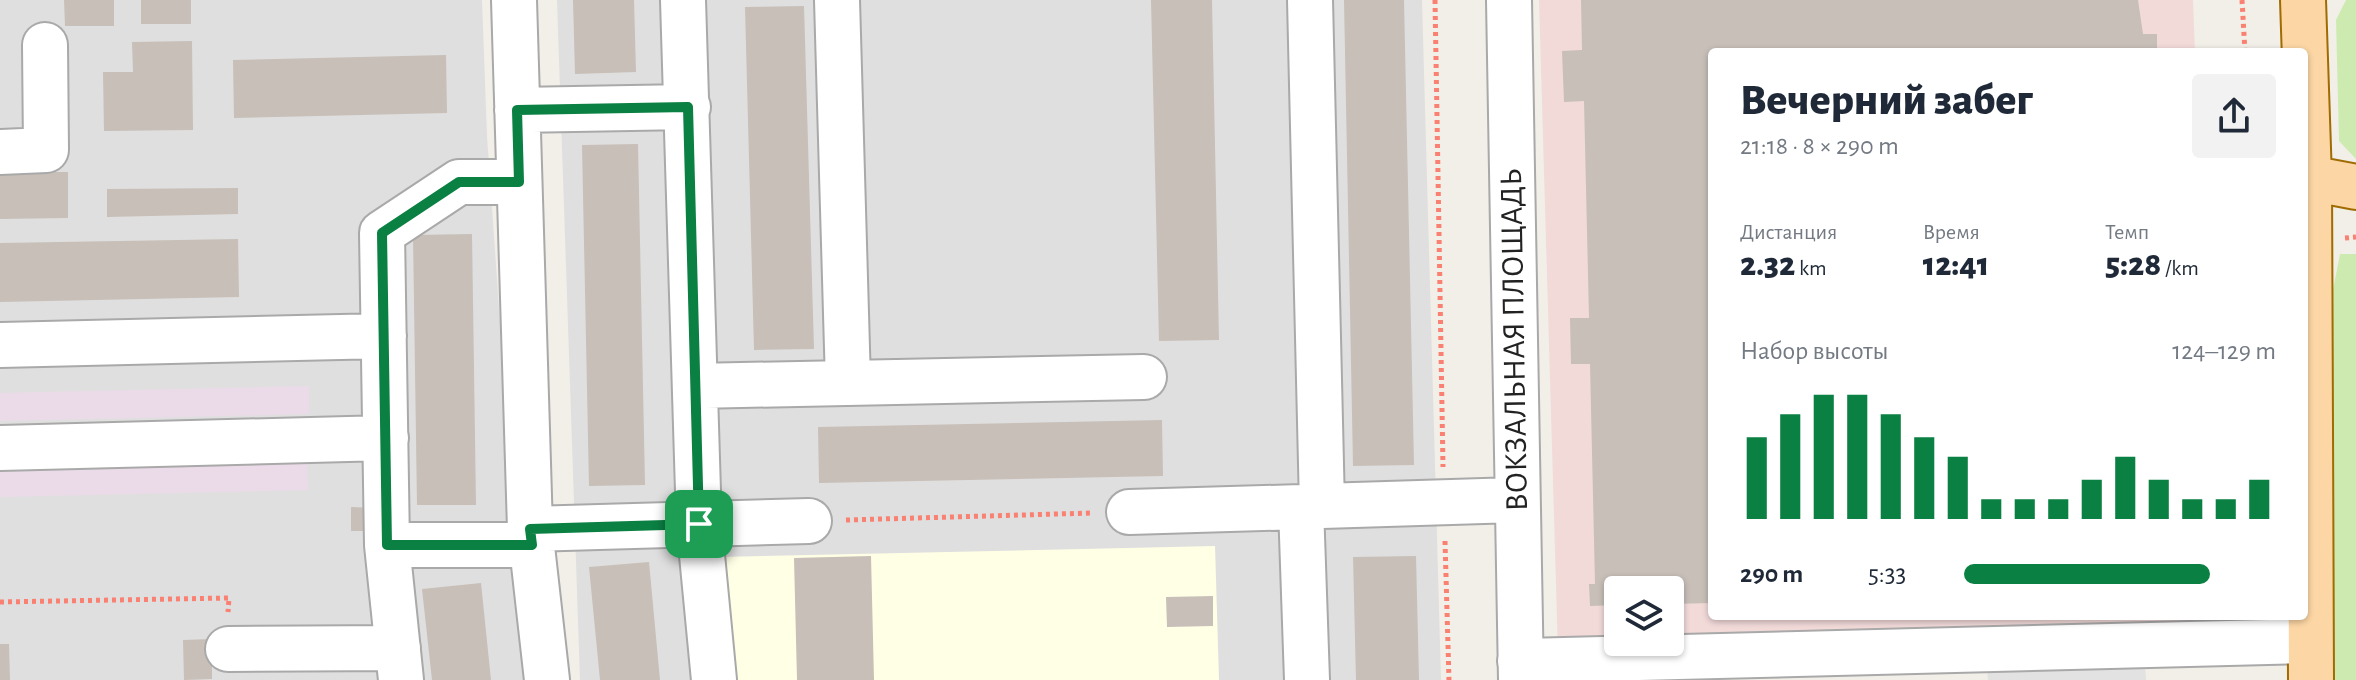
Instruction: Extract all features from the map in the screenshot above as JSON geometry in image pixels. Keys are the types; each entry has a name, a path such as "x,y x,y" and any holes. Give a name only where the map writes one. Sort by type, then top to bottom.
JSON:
{"main road":[{"path":"2303,0 2305,48"},
{"path":"2308,148 2311,660"},
{"path":"2309,178 2356,187"}],"street":[{"path":"514,0 531,537 547,680"},
{"path":"683,0 699,524 714,680"},
{"path":"837,0 848,383"},
{"path":"1307,680 1311,506 1310,0"},
{"name":"ВОКЗАЛЬНАЯ ПЛОЩАДЬ","path":"1509,0 1520,671"},
{"path":"0,152 46,150 45,45"},
{"path":"517,110 688,107"},
{"path":"228,649 399,664 387,545 382,233 459,182 519,182"},
{"path":"0,345 384,336"},
{"path":"695,386 1144,377"},
{"path":"0,448 386,438"},
{"path":"1129,512 1516,500"},
{"path":"387,545 699,524 809,521"},
{"path":"1520,671 2311,660"}],"path":[{"path":"1435,0 1449,680"},
{"path":"2242,0 2245,48"},
{"path":"809,521 1129,512"},
{"path":"0,602 229,598 228,649"}],"shaded area":[{"path":"0,0 482,0 487,136 525,680 0,680"},
{"path":"557,0 1422,0 1441,680 580,680"},
{"path":"1539,0 2193,0 2195,48 1708,48 1708,620 2216,620 2200,634 1684,650 1684,576 1604,576 1604,653 1558,654"},
{"path":"309,386 309,414 0,421 0,393"},
{"path":"307,463 308,490 0,497 0,469"},
{"path":"1215,546 1219,680 733,680 720,557"},
{"path":"2144,650 2146,680 1988,680 1986,660"}],"green space":[{"path":"2346,0 2356,0 2356,159 2339,141 2336,20"},
{"path":"2340,254 2356,254 2356,680 2331,680 2331,300"}],"building":[{"path":"64,0 114,0 114,26 65,26"},
{"path":"141,0 191,0 191,24 141,24"},
{"path":"573,0 634,0 636,72 575,74"},
{"path":"1151,0 1212,0 1219,340 1159,341"},
{"path":"1344,0 1404,0 1414,465 1353,466"},
{"path":"1581,0 2138,0 2143,34 2157,34 2157,48 1708,48 1708,603 1684,604 1684,576 1604,576 1604,606 1590,606 1589,584 1595,584 1590,364 1571,364 1570,318 1589,318 1584,101 1564,102 1562,51 1582,50"},
{"path":"804,6 814,349 754,350 745,7"},
{"path":"192,41 193,130 104,131 103,72 133,72 132,42"},
{"path":"446,55 447,113 234,118 233,60"},
{"path":"638,144 645,485 589,486 582,145"},
{"path":"0,172 68,172 68,218 0,219"},
{"path":"238,188 238,214 107,217 107,189"},
{"path":"472,234 476,505 417,505 413,235"},
{"path":"238,239 239,297 0,302 0,243"},
{"path":"1162,420 1163,476 819,483 818,427"},
{"path":"351,507 375,508 374,531 351,531"},
{"path":"871,556 874,680 797,680 794,558"},
{"path":"1416,556 1419,680 1356,680 1353,557"},
{"path":"649,562 660,680 600,680 589,567"},
{"path":"481,583 491,680 432,680 422,589"},
{"path":"1213,596 1213,626 1167,627 1166,597"},
{"path":"212,639 212,679 184,680 183,640"},
{"path":"0,644 9,644 10,680 0,680"}],"route":[{"path":"688,107 699,524 530,529 532,545 387,545 382,233 459,182 519,182 517,110 688,107"}]}
